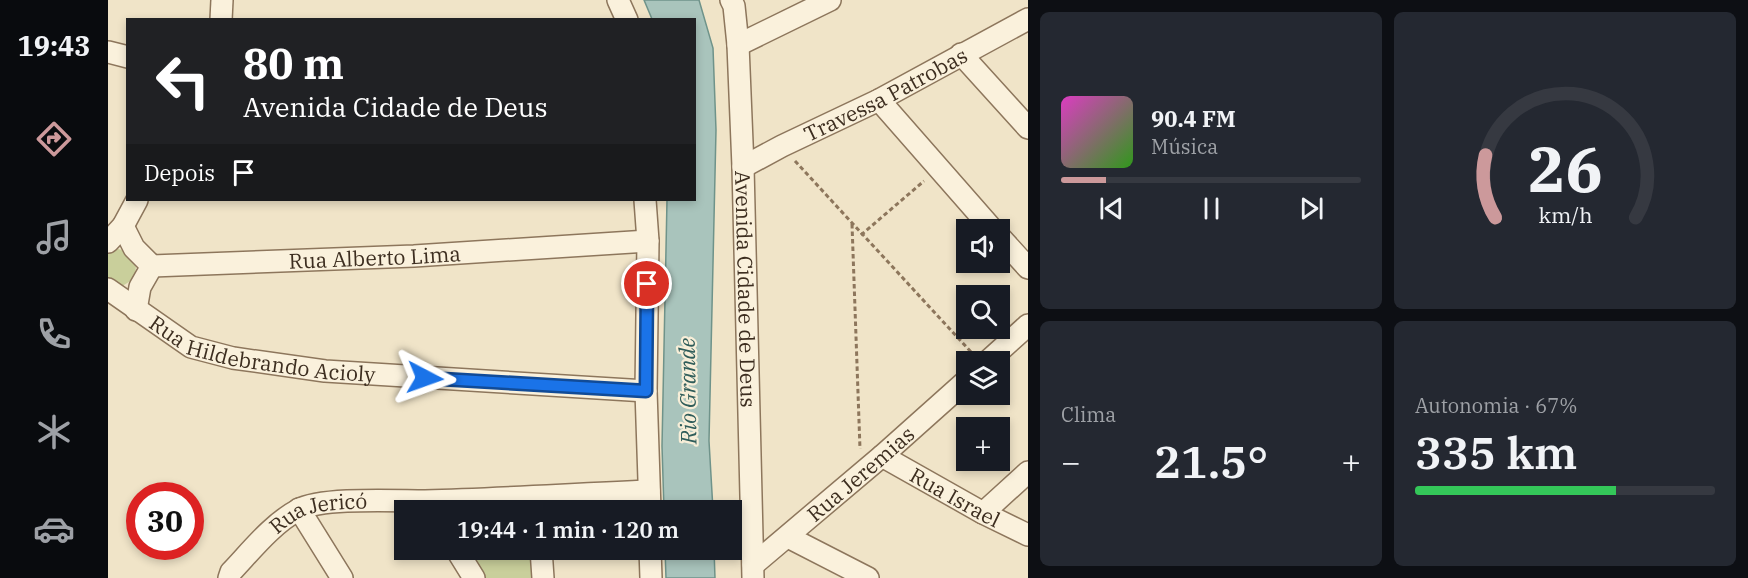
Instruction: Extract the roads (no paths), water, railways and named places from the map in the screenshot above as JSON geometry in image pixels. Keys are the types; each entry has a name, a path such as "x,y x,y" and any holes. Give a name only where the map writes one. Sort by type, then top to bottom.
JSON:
{"street":[{"path":"221,18 222,0"},
{"path":"618,0 626,18"},
{"name":"Avenida Cidade de Deus","path":"731,0 734,6 738,45 743,167 753,571"},
{"path":"738,45 830,0"},
{"name":"Travessa Patrobas","path":"743,167 879,100 1028,18"},
{"path":"108,52 126,56"},
{"path":"961,54 1028,128"},
{"path":"879,100 983,219"},
{"path":"108,242 123,226 136,201"},
{"path":"645,201 648,241 646,391 649,500"},
{"path":"123,226 134,248 152,266 140,287 136,310"},
{"name":"Rua Alberto Lima","path":"152,266 414,256 648,241"},
{"path":"1010,248 1028,268"},
{"name":"Rua Hildebrando Acioly","path":"108,288 191,347 233,358 325,371 646,391"},
{"path":"989,351 1028,325"},
{"name":"Rua Jeremias","path":"753,571 788,537 956,390"},
{"name":"Rua Israel","path":"882,456 983,513 1028,535"},
{"path":"983,513 1028,472"},
{"name":"Rua Jericó","path":"229,578 231,572 269,533 299,509 336,502 394,504"},
{"path":"299,509 342,578"},
{"path":"788,537 864,577"},
{"path":"463,560 474,578"},
{"path":"542,560 543,578"},
{"path":"650,560 651,578"}],"water":[{"name":"Rio Grande","path":"644,0 699,0 713,48 716,130 709,441 712,500 664,500 662,446 667,201 696,201 696,18 652,18"},
{"path":"665,560 714,560 715,578 666,578"}]}
